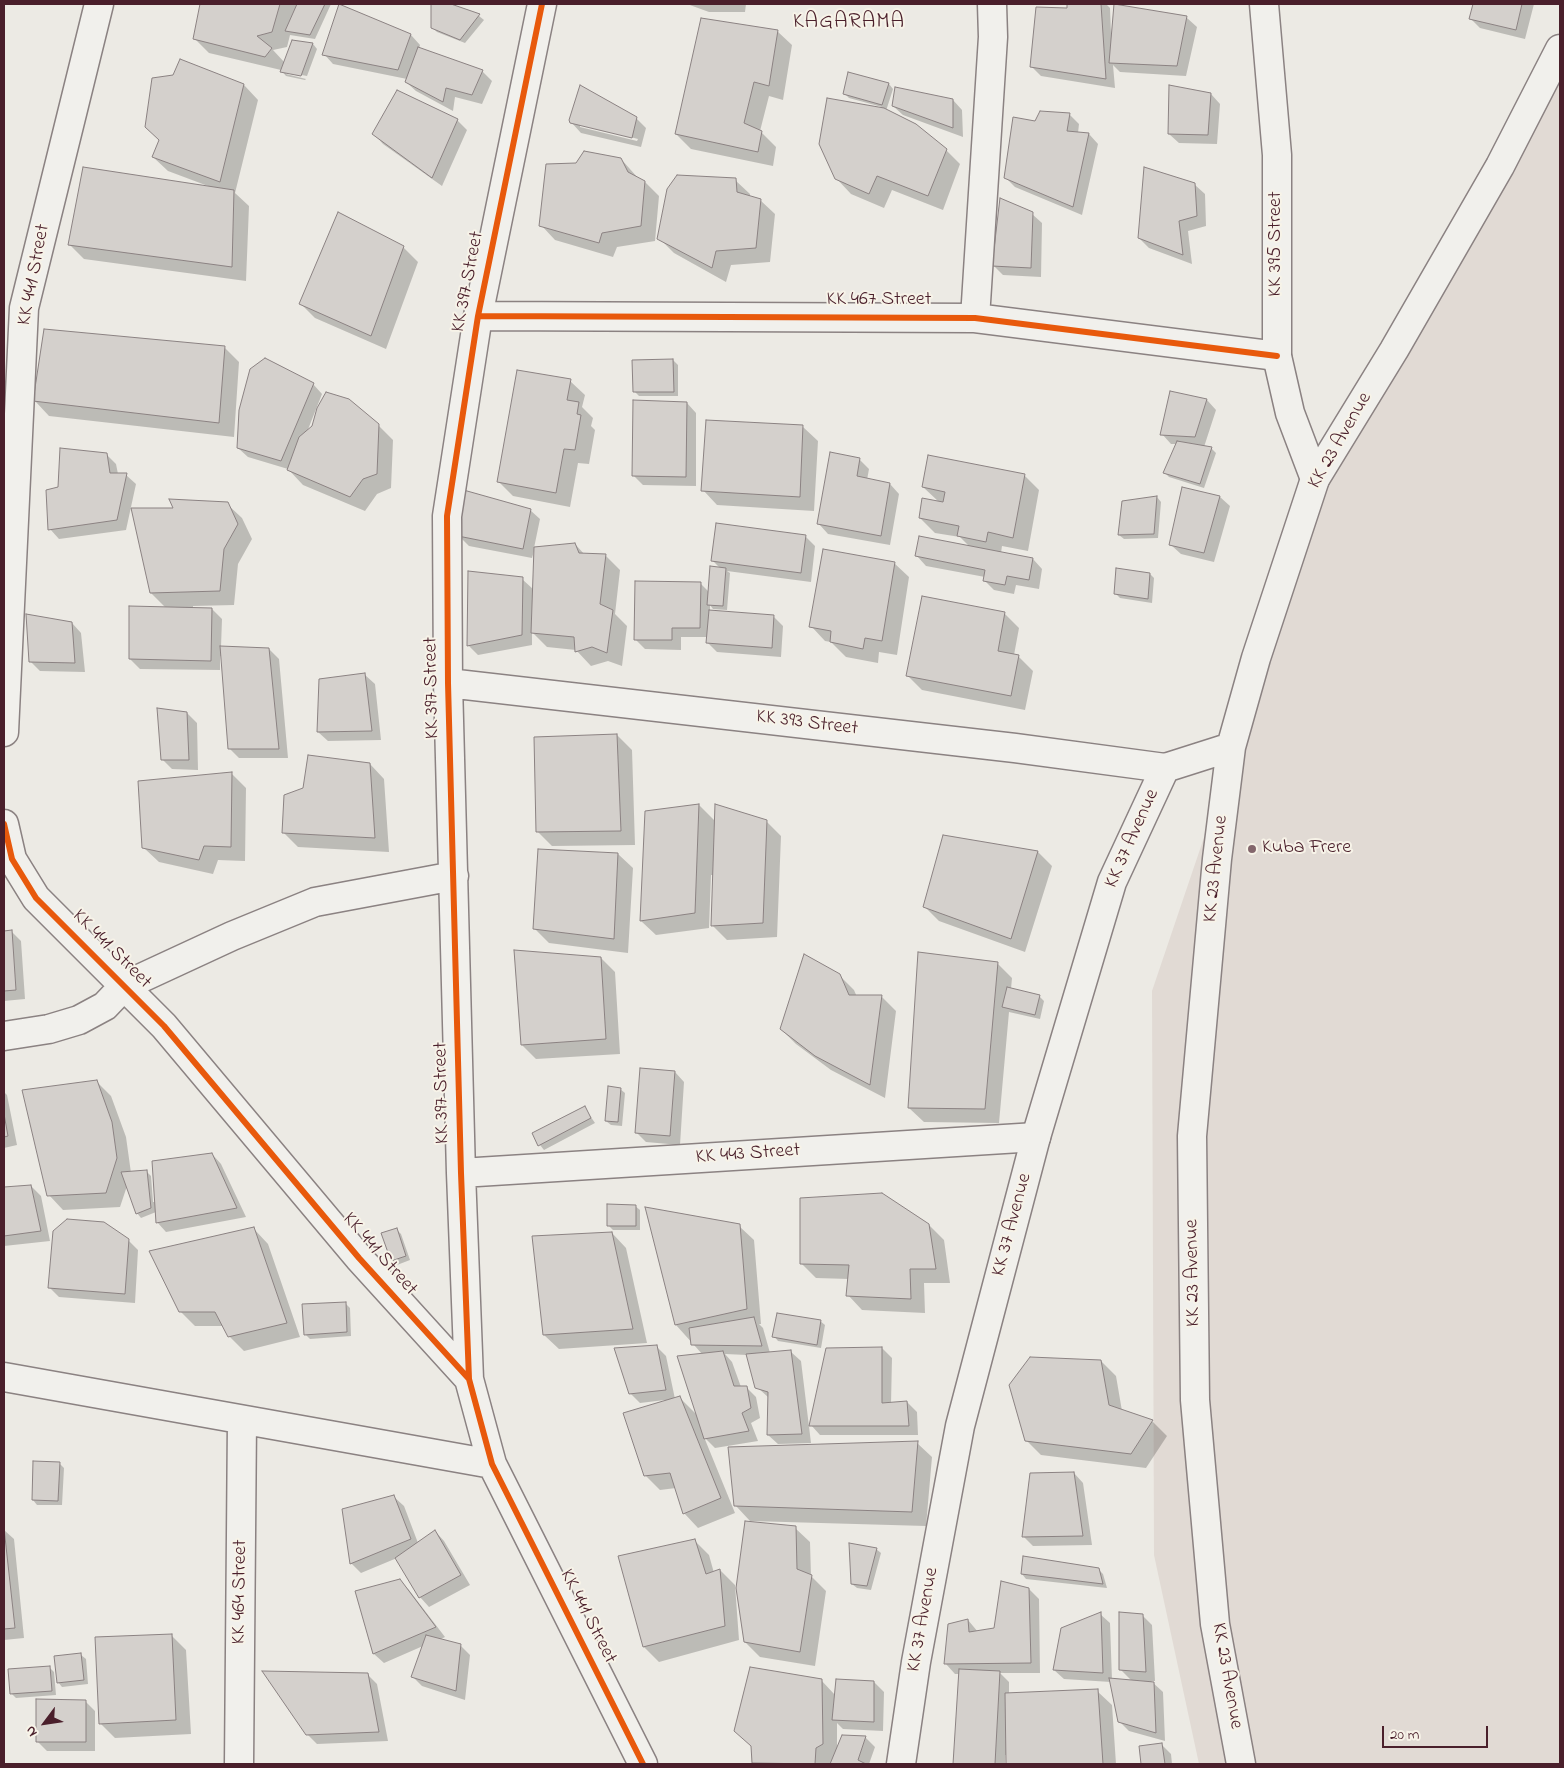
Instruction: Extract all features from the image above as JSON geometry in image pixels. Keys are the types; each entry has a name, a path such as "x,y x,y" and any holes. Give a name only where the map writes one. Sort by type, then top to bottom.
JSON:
{"street":[{"name":"KK 441 Street","path":"4,732 14,308 99,4"},
{"name":"KK 397 Street","path":"469,1380 461,1172 448,683 447,516 478,316 542,4"},
{"path":"975,318 992,37 992,4"},
{"name":"KK 395 Street","path":"1264,4 1277,155 1277,356 1290,413 1316,480"},
{"name":"KK 23 Avenue","path":"1241,1764 1216,1624 1196,1400 1192,1156 1192,1136 1217,859 1231,747 1256,658 1316,480 1394,350 1500,166 1560,49"},
{"name":"KK 467 Street","path":"478,316 975,318 1277,356"},
{"name":"KK 393 Street","path":"448,683 1006,747 1164,768"},
{"name":"KK 37 Avenue","path":"901,1764 916,1662 960,1426 1036,1137 1112,882 1164,768 1231,747"},
{"name":"KK 441 Street","path":"4,824 12,859 36,898 164,1026 359,1258 469,1380 492,1464 643,1764"},
{"path":"4,1036 49,1029 79,1020 105,1006 124,986 232,936 315,902 454,876"},
{"name":"KK 443 Street","path":"461,1172 1036,1137"},
{"path":"4,1377 492,1464"},
{"name":"KK 464 Street","path":"239,1764 242,1420"}],"shaded area":[{"path":"1560,70 1560,1764 1199,1764 1154,1555 1152,991 1322,489"}],"building":[{"path":"200,4 280,4 272,32 257,36 272,48 265,57 193,39"},
{"path":"297,4 325,4 310,35 285,31"},
{"path":"339,4 411,34 398,70 322,55"},
{"path":"431,4 451,4 480,14 460,40 431,28"},
{"path":"1067,4 1101,4 1106,79 1030,67 1036,7 1067,8"},
{"path":"1114,4 1187,16 1177,66 1109,63"},
{"path":"1473,4 1522,4 1516,30 1469,19"},
{"path":"701,18 778,30 769,86 754,82 744,123 762,131 758,152 675,134"},
{"path":"292,40 313,43 301,76 280,72"},
{"path":"418,47 483,70 472,95 446,88 443,102 405,82"},
{"path":"180,59 244,84 220,182 152,157 159,140 145,127 152,78 173,75"},
{"path":"848,72 889,83 882,105 843,94"},
{"path":"580,85 637,117 632,138 570,123 569,120"},
{"path":"1169,85 1211,93 1208,135 1168,134"},
{"path":"895,87 953,99 953,128 892,106"},
{"path":"397,90 458,119 432,178 372,134"},
{"path":"827,98 884,108 916,124 947,149 928,196 877,176 869,194 835,179 819,144"},
{"path":"1040,111 1070,113 1067,131 1089,133 1073,207 1004,178 1013,117 1035,121"},
{"path":"584,151 621,158 628,172 645,181 641,226 602,233 599,243 539,226 546,164 576,163"},
{"path":"83,167 234,190 232,267 68,245"},
{"path":"1144,167 1195,183 1197,216 1179,221 1183,255 1138,238"},
{"path":"677,175 736,178 737,192 761,199 756,248 716,251 712,268 657,239 667,189"},
{"path":"1000,198 1033,212 1031,268 992,266"},
{"path":"338,212 404,246 371,336 299,304"},
{"path":"44,329 225,346 219,423 33,401"},
{"path":"265,358 314,383 281,461 237,448 239,410 250,369"},
{"path":"673,359 674,392 633,392 632,360"},
{"path":"517,370 571,379 567,400 579,402 577,414 581,415 575,450 564,449 556,493 497,482"},
{"path":"1170,391 1207,399 1195,437 1160,435"},
{"path":"326,392 349,399 379,424 377,474 363,479 350,497 287,470 299,437 312,426 317,408"},
{"path":"633,400 687,402 686,477 632,476"},
{"path":"706,420 803,425 800,497 701,491"},
{"path":"1177,441 1212,447 1200,484 1163,473"},
{"path":"60,448 107,453 110,473 127,473 117,520 48,530 46,490 58,487"},
{"path":"830,452 860,458 857,476 890,483 881,536 817,524"},
{"path":"928,455 1025,474 1013,538 988,532 986,542 957,536 959,526 919,518 922,498 943,502 945,492 922,487"},
{"path":"1182,487 1220,496 1204,553 1169,545"},
{"path":"460,489 531,509 523,549 458,536"},
{"path":"1157,496 1154,534 1118,535 1122,501"},
{"path":"169,499 228,502 238,524 224,549 220,591 150,593 131,508 173,508"},
{"path":"716,523 806,535 801,573 711,561"},
{"path":"919,536 1033,558 1029,580 1007,576 1005,585 983,581 985,570 915,556"},
{"path":"575,543 579,553 606,554 600,604 613,610 607,653 592,647 575,652 574,637 531,633 534,547"},
{"path":"823,549 895,562 882,641 865,638 863,649 830,642 831,631 809,627"},
{"path":"710,566 726,568 723,606 707,605"},
{"path":"1116,568 1150,573 1148,599 1114,594"},
{"path":"468,571 523,577 522,635 467,646"},
{"path":"635,581 701,582 700,628 672,628 672,640 634,640"},
{"path":"922,596 1005,612 998,651 1019,655 1011,696 906,676"},
{"path":"129,606 212,608 211,661 129,659"},
{"path":"709,610 774,615 772,648 706,643"},
{"path":"26,614 72,622 75,663 29,662"},
{"path":"220,646 269,648 279,749 228,749"},
{"path":"365,673 372,731 317,732 319,679"},
{"path":"157,708 187,712 189,760 161,760"},
{"path":"617,734 621,831 536,832 534,737"},
{"path":"308,755 370,763 375,838 282,833 284,795 303,788"},
{"path":"232,772 231,847 204,846 199,860 142,848 138,781"},
{"path":"699,804 695,913 640,921 645,811"},
{"path":"715,804 767,820 763,923 711,926"},
{"path":"943,835 1038,851 1011,939 923,907"},
{"path":"538,849 618,853 614,939 533,929"},
{"path":"12,930 16,990 4,991 4,931"},
{"path":"514,950 601,957 606,1039 521,1045"},
{"path":"918,952 998,962 985,1109 908,1108"},
{"path":"804,954 840,974 849,995 882,995 870,1085 815,1056 780,1029"},
{"path":"1007,987 1040,995 1035,1015 1002,1007"},
{"path":"640,1068 675,1071 670,1136 635,1133"},
{"path":"97,1080 112,1122 117,1158 106,1193 47,1196 22,1090"},
{"path":"608,1086 621,1088 618,1122 605,1121"},
{"path":"585,1106 591,1118 538,1146 532,1133"},
{"path":"4,1114 8,1136 4,1137"},
{"path":"212,1153 237,1208 156,1223 152,1161"},
{"path":"147,1170 151,1208 136,1214 121,1172"},
{"path":"31,1185 41,1231 4,1236 4,1187"},
{"path":"882,1193 929,1224 936,1269 910,1269 911,1299 846,1296 849,1265 800,1264 800,1198"},
{"path":"607,1204 636,1205 636,1226 607,1226"},
{"path":"645,1207 740,1224 747,1309 675,1325"},
{"path":"67,1219 104,1222 129,1239 125,1294 48,1288 53,1231"},
{"path":"254,1227 287,1323 228,1337 215,1312 179,1312 149,1251"},
{"path":"397,1228 406,1256 391,1261 381,1233"},
{"path":"612,1232 633,1329 543,1335 532,1236"},
{"path":"346,1302 347,1332 304,1335 302,1304"},
{"path":"777,1313 821,1320 817,1345 772,1337"},
{"path":"754,1317 762,1346 691,1345 689,1328"},
{"path":"657,1345 666,1390 629,1394 614,1348"},
{"path":"882,1347 882,1403 907,1401 909,1426 809,1426 826,1348"},
{"path":"791,1350 802,1434 767,1435 768,1392 755,1388 746,1354"},
{"path":"723,1351 734,1386 747,1386 751,1408 742,1413 749,1431 704,1439 677,1356"},
{"path":"1030,1357 1101,1360 1109,1405 1153,1420 1131,1454 1025,1441 1009,1385"},
{"path":"680,1396 721,1498 683,1514 670,1473 644,1476 623,1413"},
{"path":"918,1441 912,1512 734,1506 728,1447"},
{"path":"33,1461 60,1462 58,1501 32,1500"},
{"path":"1074,1472 1083,1536 1022,1537 1030,1473"},
{"path":"394,1495 411,1539 350,1564 342,1509"},
{"path":"745,1521 796,1526 797,1569 812,1575 800,1652 744,1642 736,1588"},
{"path":"4,1528 15,1628 4,1629"},
{"path":"435,1530 461,1575 419,1598 395,1558"},
{"path":"695,1539 706,1574 720,1569 725,1626 643,1647 618,1556"},
{"path":"849,1543 877,1548 867,1586 851,1584"},
{"path":"1023,1556 1099,1568 1103,1584 1021,1574"},
{"path":"400,1579 436,1627 373,1654 355,1591"},
{"path":"1001,1581 1029,1588 1031,1663 944,1664 948,1624 968,1619 969,1632 994,1628"},
{"path":"1101,1612 1103,1673 1053,1670 1061,1628"},
{"path":"1119,1612 1143,1614 1146,1672 1119,1670"},
{"path":"172,1634 176,1720 99,1724 95,1637"},
{"path":"426,1635 461,1644 456,1691 411,1677"},
{"path":"81,1653 84,1680 57,1683 54,1656"},
{"path":"50,1666 52,1691 10,1694 8,1669"},
{"path":"750,1667 822,1679 823,1744 816,1748 815,1764 752,1763 751,1746 734,1731"},
{"path":"959,1669 1000,1671 995,1764 953,1764"},
{"path":"262,1671 368,1673 379,1732 306,1735"},
{"path":"1109,1678 1154,1682 1156,1733 1118,1722"},
{"path":"836,1679 874,1681 874,1722 832,1720"},
{"path":"1098,1689 1103,1764 1006,1764 1005,1693"},
{"path":"36,1699 86,1700 86,1742 36,1742"},
{"path":"842,1735 866,1736 858,1760 866,1764 830,1764"},
{"path":"1162,1743 1165,1764 1141,1764 1139,1746"}],"cycle path":[{"path":"469,1379 461,1173 448,683 447,516 478,316 542,4"},
{"path":"478,316 975,318 1277,356"},
{"path":"4,824 12,859 36,898 164,1026 359,1258 469,1379 492,1464 643,1764"}],"place":[{"name":"Kuba Frere","path":"1252,849"}],"district":[{"name":"KAGARAMA","path":"849,23"}]}
